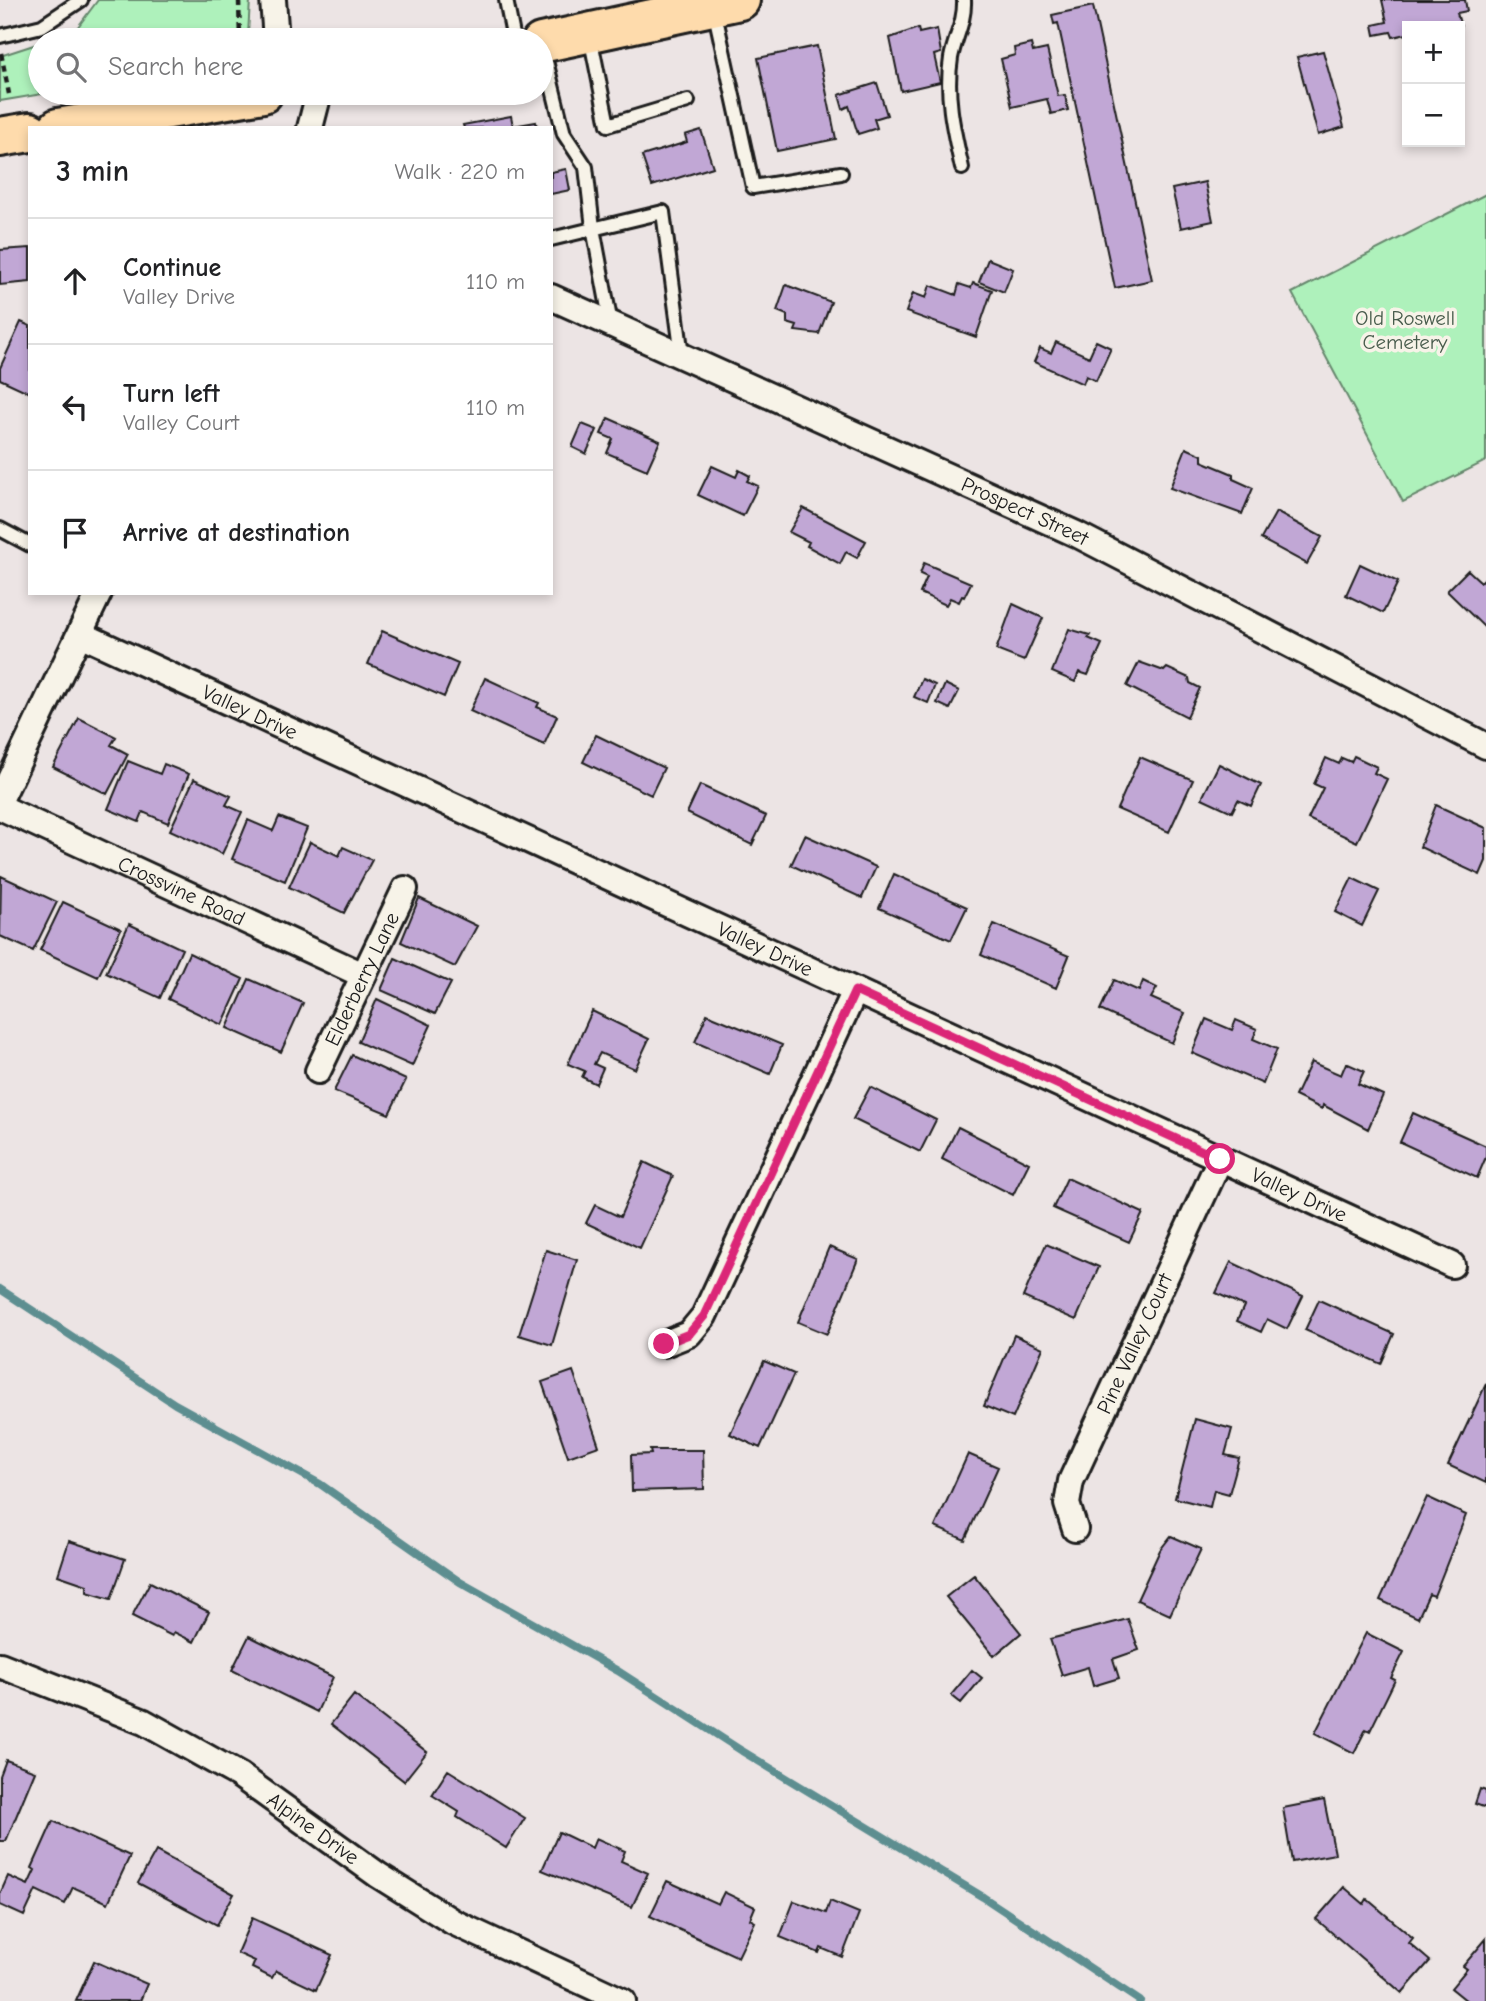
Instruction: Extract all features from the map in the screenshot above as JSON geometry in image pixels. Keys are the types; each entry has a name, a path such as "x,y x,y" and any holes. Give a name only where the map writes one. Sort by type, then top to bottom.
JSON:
{"highway":[{"path":"553,40 655,13 726,3"},
{"path":"70,126 193,105"},
{"path":"0,138 28,132"}],"street":[{"path":"273,0 275,28"},
{"path":"311,126 316,105"},
{"name":"Prospect Street","path":"553,298 1076,534 1486,746"},
{"path":"0,800 98,595"},
{"name":"Valley Drive","path":"80,634 1452,1265"},
{"name":"Crossvine Road","path":"0,807 363,975"},
{"name":"Elderberry Lane","path":"318,1071 405,889"},
{"path":"664,1344 689,1334 704,1316 855,991"},
{"name":"Pine Valley Court","path":"1075,1529 1067,1504 1071,1481 1220,1159"},
{"name":"Alpine Drive","path":"0,1665 144,1722 239,1775 378,1875 453,1922 624,2001"}],"lane":[{"path":"34,28 42,26 80,0"},
{"path":"506,0 512,28"},
{"path":"962,168 950,109 951,61 956,39 965,19 964,0"},
{"path":"726,3 753,187 841,173"},
{"path":"0,36 28,29"},
{"path":"589,32 608,125 688,101"},
{"path":"553,89 564,134 586,167 593,228 611,324"},
{"path":"553,238 663,212 682,356"},
{"path":"0,529 28,544"}],"path":[{"path":"239,0 240,28"},
{"path":"0,53 9,94"}],"green space":[{"path":"98,0 250,0 248,28 77,28"},
{"path":"28,47 28,96 0,101 0,56"},
{"name":"Old Roswell Cemetery","path":"1486,194 1486,461 1403,502 1292,293"}],"building":[{"path":"1382,0 1465,0 1467,11 1457,13 1459,21 1402,21 1402,35 1393,37 1391,32 1375,35 1373,25 1387,22"},
{"path":"1093,6 1152,280 1115,288 1058,23 1054,24 1052,15"},
{"path":"918,28 919,33 937,29 941,53 934,55 940,82 901,91 890,38"},
{"path":"1031,44 1033,52 1047,49 1058,96 1065,95 1068,110 1051,114 1047,99 1012,107 1001,59 1015,55 1014,48"},
{"path":"817,46 836,139 777,151 758,58"},
{"path":"1323,51 1344,127 1318,135 1297,57"},
{"path":"877,83 887,115 874,119 877,128 858,134 849,106 843,109 839,95"},
{"path":"511,116 513,126 463,126"},
{"path":"536,122 537,126 513,126"},
{"path":"701,130 713,167 652,186 642,156 687,142 685,135"},
{"path":"566,169 570,190 553,194 553,172"},
{"path":"1205,182 1213,221 1181,228 1172,189"},
{"path":"28,248 28,282 0,285 0,250"},
{"path":"988,259 1013,269 1004,292 979,282"},
{"path":"973,283 992,290 976,337 906,312 913,293 926,298 930,285 956,295 959,284 971,288"},
{"path":"786,285 831,302 819,334 795,331 797,326 787,323 787,315 777,311"},
{"path":"21,322 28,325 28,392 0,379 0,368"},
{"path":"1096,341 1111,348 1096,381 1086,376 1083,384 1034,362 1040,348 1051,353 1056,342 1089,357"},
{"path":"608,418 660,441 647,470 607,453 613,439 601,434"},
{"path":"582,424 597,430 586,454 572,447"},
{"path":"1186,448 1202,455 1202,461 1233,474 1233,479 1253,488 1242,514 1170,488"},
{"path":"712,466 736,477 739,470 750,476 747,481 758,486 743,516 698,495"},
{"path":"803,508 866,541 857,558 846,552 840,564 807,546 809,542 789,532"},
{"path":"1276,512 1322,537 1307,564 1261,539"},
{"path":"924,563 971,583 964,597 962,596 959,602 950,598 946,605 920,593 927,577 920,574"},
{"path":"1360,564 1398,582 1383,613 1346,595"},
{"path":"1468,570 1481,582 1486,577 1486,629 1447,591"},
{"path":"1013,604 1043,618 1024,661 996,650"},
{"path":"1069,629 1090,635 1088,638 1102,644 1088,675 1079,672 1075,682 1052,672"},
{"path":"382,631 458,664 444,697 368,664"},
{"path":"1139,662 1164,671 1167,668 1189,678 1190,683 1200,688 1187,717 1127,686"},
{"path":"485,678 539,703 537,707 557,716 544,745 470,711"},
{"path":"922,679 935,685 928,703 914,697"},
{"path":"945,684 959,691 950,709 937,703"},
{"path":"79,718 116,737 111,745 128,754 107,794 53,767"},
{"path":"596,735 664,768 651,795 583,762"},
{"path":"1354,756 1377,767 1374,773 1387,779 1357,842 1308,819 1323,788 1314,784 1326,758 1339,764 1342,758 1351,762"},
{"path":"1140,757 1193,780 1169,832 1117,809"},
{"path":"128,761 160,774 164,764 189,774 168,823 143,812 139,822 108,809"},
{"path":"1219,764 1261,785 1251,806 1238,800 1232,812 1202,798"},
{"path":"194,779 231,796 226,805 242,812 222,854 170,830"},
{"path":"700,785 766,816 752,845 687,813"},
{"path":"1436,805 1486,828 1486,861 1480,875 1420,847"},
{"path":"279,817 307,828 285,881 232,859 248,820 273,831"},
{"path":"805,835 876,867 862,898 791,865"},
{"path":"310,842 339,856 343,847 372,860 344,913 289,887"},
{"path":"894,874 967,907 951,940 879,908"},
{"path":"1,876 57,902 33,951 0,936"},
{"path":"1352,878 1379,891 1362,926 1335,912"},
{"path":"419,898 477,926 455,967 401,942"},
{"path":"63,902 121,929 98,977 40,950"},
{"path":"129,924 182,949 160,998 106,973"},
{"path":"994,924 1069,956 1056,988 981,955"},
{"path":"189,953 243,979 222,1025 168,999"},
{"path":"395,958 451,983 435,1014 381,990"},
{"path":"249,979 303,1003 281,1052 227,1028"},
{"path":"1114,980 1139,991 1143,981 1157,988 1151,998 1185,1013 1172,1043 1100,1010"},
{"path":"377,999 431,1025 412,1066 358,1042"},
{"path":"592,1011 649,1039 635,1069 600,1053 594,1064 603,1068 596,1084 582,1077 585,1071 568,1064"},
{"path":"707,1014 782,1045 770,1074 695,1042"},
{"path":"1206,1019 1232,1030 1236,1020 1257,1029 1253,1039 1277,1049 1263,1084 1192,1053"},
{"path":"352,1055 406,1080 389,1114 334,1091"},
{"path":"1311,1062 1341,1075 1346,1063 1364,1071 1358,1084 1383,1095 1368,1129 1323,1105 1322,1109 1295,1096"},
{"path":"870,1087 936,1120 920,1152 853,1119"},
{"path":"1413,1113 1486,1146 1486,1157 1477,1178 1400,1142"},
{"path":"958,1127 1029,1163 1013,1195 942,1159"},
{"path":"644,1162 673,1176 640,1248 586,1223 595,1205 620,1217"},
{"path":"1067,1178 1143,1213 1129,1242 1053,1208"},
{"path":"1046,1244 1099,1267 1076,1320 1023,1297"},
{"path":"829,1247 858,1259 827,1334 798,1322"},
{"path":"546,1250 577,1260 552,1345 519,1335"},
{"path":"1231,1262 1303,1296 1287,1329 1267,1319 1261,1332 1237,1321 1244,1306 1216,1293"},
{"path":"1319,1300 1394,1334 1381,1364 1305,1330"},
{"path":"1014,1335 1043,1348 1013,1418 984,1406"},
{"path":"764,1361 794,1374 760,1448 730,1434"},
{"path":"573,1371 599,1446 568,1457 542,1382"},
{"path":"1486,1384 1486,1483 1448,1465"},
{"path":"1195,1419 1232,1429 1225,1455 1239,1458 1229,1494 1214,1490 1210,1507 1175,1498"},
{"path":"650,1450 703,1450 704,1489 632,1491 631,1455 651,1454"},
{"path":"968,1454 998,1467 965,1540 935,1527"},
{"path":"1427,1497 1466,1515 1434,1596 1429,1594 1418,1618 1380,1600"},
{"path":"1171,1536 1201,1549 1170,1615 1137,1600 1160,1550"},
{"path":"69,1541 125,1559 111,1599 87,1592 87,1585 58,1575"},
{"path":"974,1575 1021,1633 994,1656 946,1597"},
{"path":"150,1582 209,1612 194,1642 174,1632 172,1636 132,1616"},
{"path":"1128,1619 1139,1650 1113,1659 1119,1678 1093,1686 1088,1667 1062,1675 1050,1639"},
{"path":"1366,1633 1404,1652 1391,1678 1395,1680 1370,1731 1366,1729 1354,1753 1315,1733"},
{"path":"249,1636 333,1677 317,1712 232,1670"},
{"path":"972,1670 982,1678 961,1703 951,1695"},
{"path":"354,1695 427,1752 404,1781 331,1724"},
{"path":"6,1760 35,1771 6,1841 0,1841 0,1776"},
{"path":"448,1770 525,1818 506,1848 457,1817 459,1812 432,1795"},
{"path":"1480,1789 1486,1791 1486,1808 1475,1804"},
{"path":"1324,1800 1335,1854 1292,1862 1283,1808"},
{"path":"53,1821 130,1856 108,1903 73,1887 65,1904 36,1890 24,1916 0,1905 0,1894 8,1876 28,1885 35,1870 32,1868"},
{"path":"559,1832 592,1848 596,1838 625,1851 621,1861 648,1873 632,1907 542,1870"},
{"path":"156,1851 234,1894 217,1925 138,1883"},
{"path":"667,1881 718,1904 724,1892 755,1907 750,1919 755,1922 738,1957 650,1916"},
{"path":"1344,1887 1364,1904 1367,1899 1413,1938 1409,1943 1430,1961 1402,1993 1316,1919"},
{"path":"794,1901 826,1913 830,1901 859,1913 842,1957 821,1948 819,1953 780,1937"},
{"path":"252,1918 332,1955 316,1990 276,1971 272,1978 252,1968 255,1961 237,1953"},
{"path":"1486,1939 1486,2001 1467,2001 1451,1988 1467,1969 1463,1966"},
{"path":"94,1961 147,1984 140,2001 76,2001"}],"waterway":[{"path":"0,1289 175,1404 320,1484 460,1582 618,1671 742,1751 983,1897 1140,2001"}],"route":[{"path":"664,1344 689,1334 704,1316 855,991 1220,1159"}]}
